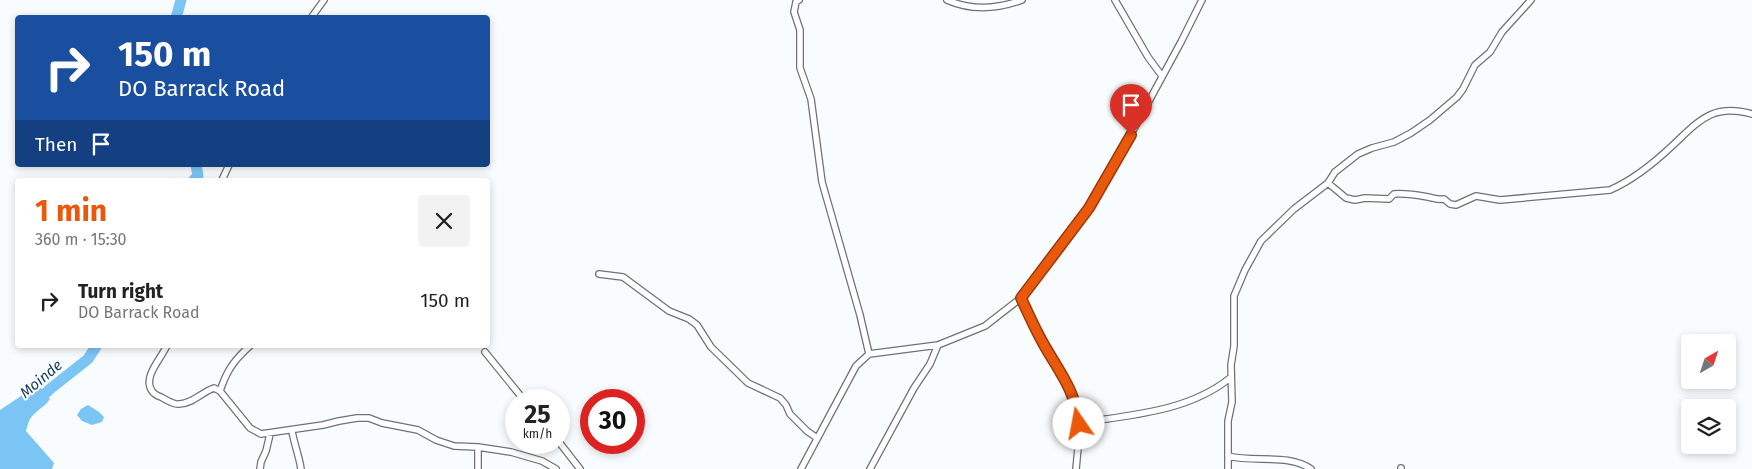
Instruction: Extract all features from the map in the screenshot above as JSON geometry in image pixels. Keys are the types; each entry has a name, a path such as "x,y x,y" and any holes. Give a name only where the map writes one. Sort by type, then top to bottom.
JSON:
{"street":[{"path":"313,15 324,0"},
{"path":"799,0 796,2 794,12 800,30 800,68 811,99 822,182 860,315 869,354"},
{"path":"947,0 964,7 992,7 1008,5 1022,0"},
{"path":"1115,0 1148,57 1162,76"},
{"path":"801,469 856,366 869,354 938,345 984,326 1021,298 1089,208 1123,149 1202,0"},
{"path":"1228,469 1228,421 1232,402 1230,378 1234,346 1234,296 1245,270 1261,241 1294,209 1328,183 1335,172 1358,154 1394,142 1411,133 1457,97 1464,89 1475,66 1490,52 1502,32 1531,0"},
{"path":"1328,183 1346,198 1355,200 1365,198 1389,199 1394,194 1401,193 1432,197 1438,200 1444,199 1450,204 1456,205 1476,196 1500,200 1610,190 1623,184 1645,169 1692,126 1708,115 1722,111 1737,110 1752,114"},
{"path":"599,274 623,277 669,311 689,319 697,325 711,347 748,383 780,398 790,414 806,431 818,438"},
{"path":"1021,298 1043,344 1062,373 1078,408 1079,424 1076,469"},
{"path":"870,469 914,388 930,364 938,345"},
{"path":"165,348 152,372 149,383 152,392 178,405 191,401 205,391 214,388 220,391 250,428 261,434 323,426 348,419 369,418 382,423 418,430 436,440 454,446 478,447 511,452 542,461 556,469"},
{"path":"220,391 226,373 237,357 248,348"},
{"path":"485,352 515,389"},
{"path":"1079,424 1176,406 1220,386 1230,378"},
{"path":"292,430 299,453 301,469"},
{"path":"260,469 260,462 266,451 270,434"},
{"path":"478,447 478,469"},
{"path":"568,454 580,469"},
{"path":"1228,456 1240,459 1291,461 1302,463 1311,469"}],"water":[{"path":"41,388 50,399 32,416 26,431 54,463 52,469 0,469 0,410 30,390"},
{"path":"88,405 104,417 102,422 92,425 82,421 77,415 81,409"}],"waterway":[{"name":"Moinde","path":"177,15 181,0"},
{"name":"Moinde","path":"196,167 198,176 196,178"},
{"name":"Moinde","path":"35,403 88,359 95,348"}],"route":[{"path":"1079,424 1078,408 1071,391 1043,344 1021,298 1089,208 1131,135"}]}
